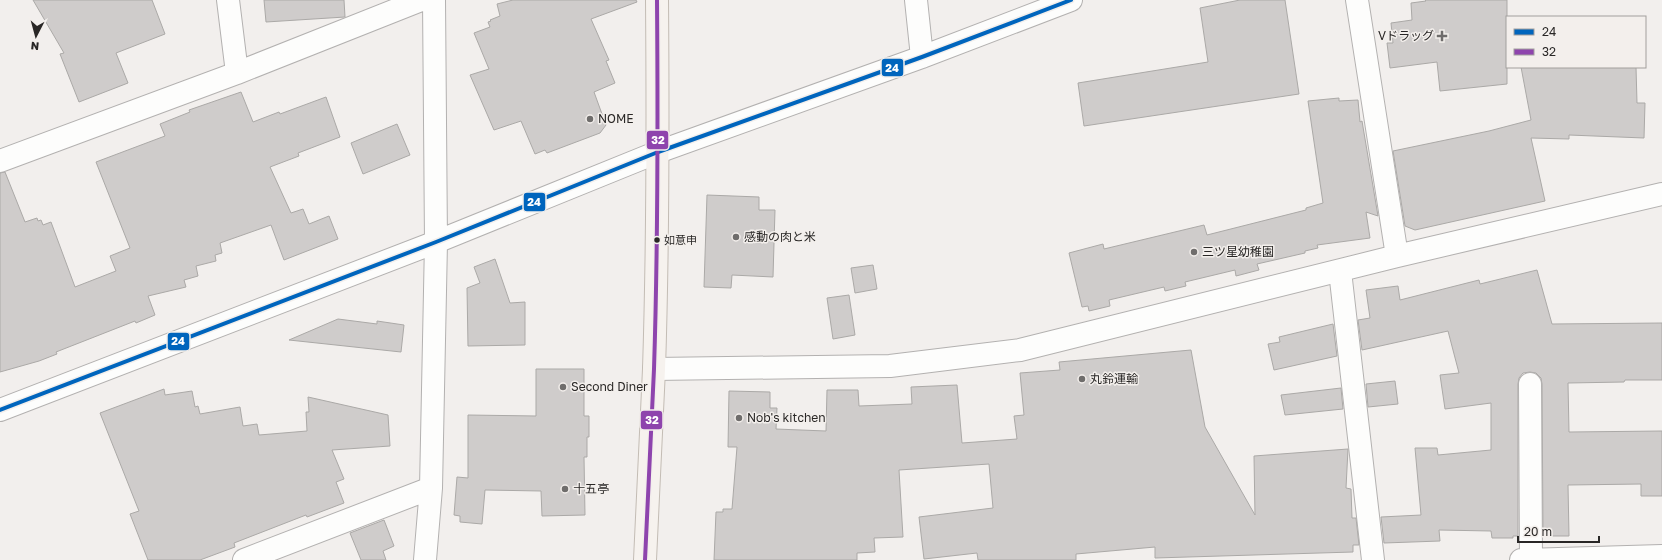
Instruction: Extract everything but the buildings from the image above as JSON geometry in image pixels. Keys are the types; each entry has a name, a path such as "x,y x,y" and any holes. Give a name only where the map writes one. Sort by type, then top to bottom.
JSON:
{"main road":[{"path":"645,560 654,369 658,152 657,0"}],"street":[{"path":"228,0 237,73"},
{"path":"0,161 237,73 421,0"},
{"path":"425,560 431,488 436,242 434,0"},
{"path":"916,0 922,56"},
{"path":"0,410 436,242 658,152 1071,0"},
{"path":"1357,0 1397,256"},
{"path":"654,369 890,366 1020,350 1397,256 1662,194"},
{"path":"1340,271 1373,560"},
{"path":"1530,384 1531,560"},
{"path":"244,560 431,488"},
{"path":"1521,560 1662,556"}],"transit line":[{"name":"32","path":"645,560 655,323 658,92 657,0"},
{"name":"24","path":"0,410 436,242 658,152 922,57 1071,0"}],"place":[{"name":"Vドラッグ","path":"1442,36"},
{"name":"NOME","path":"590,119"},
{"name":"感動の肉と米","path":"736,237"},
{"name":"如意申","path":"657,240"},
{"name":"三ツ星幼稚園","path":"1194,252"},
{"name":"丸鈴運輸","path":"1082,379"},
{"name":"Second Diner","path":"563,387"},
{"name":"Nob's kitchen","path":"739,418"},
{"name":"十五亭","path":"565,489"}]}
